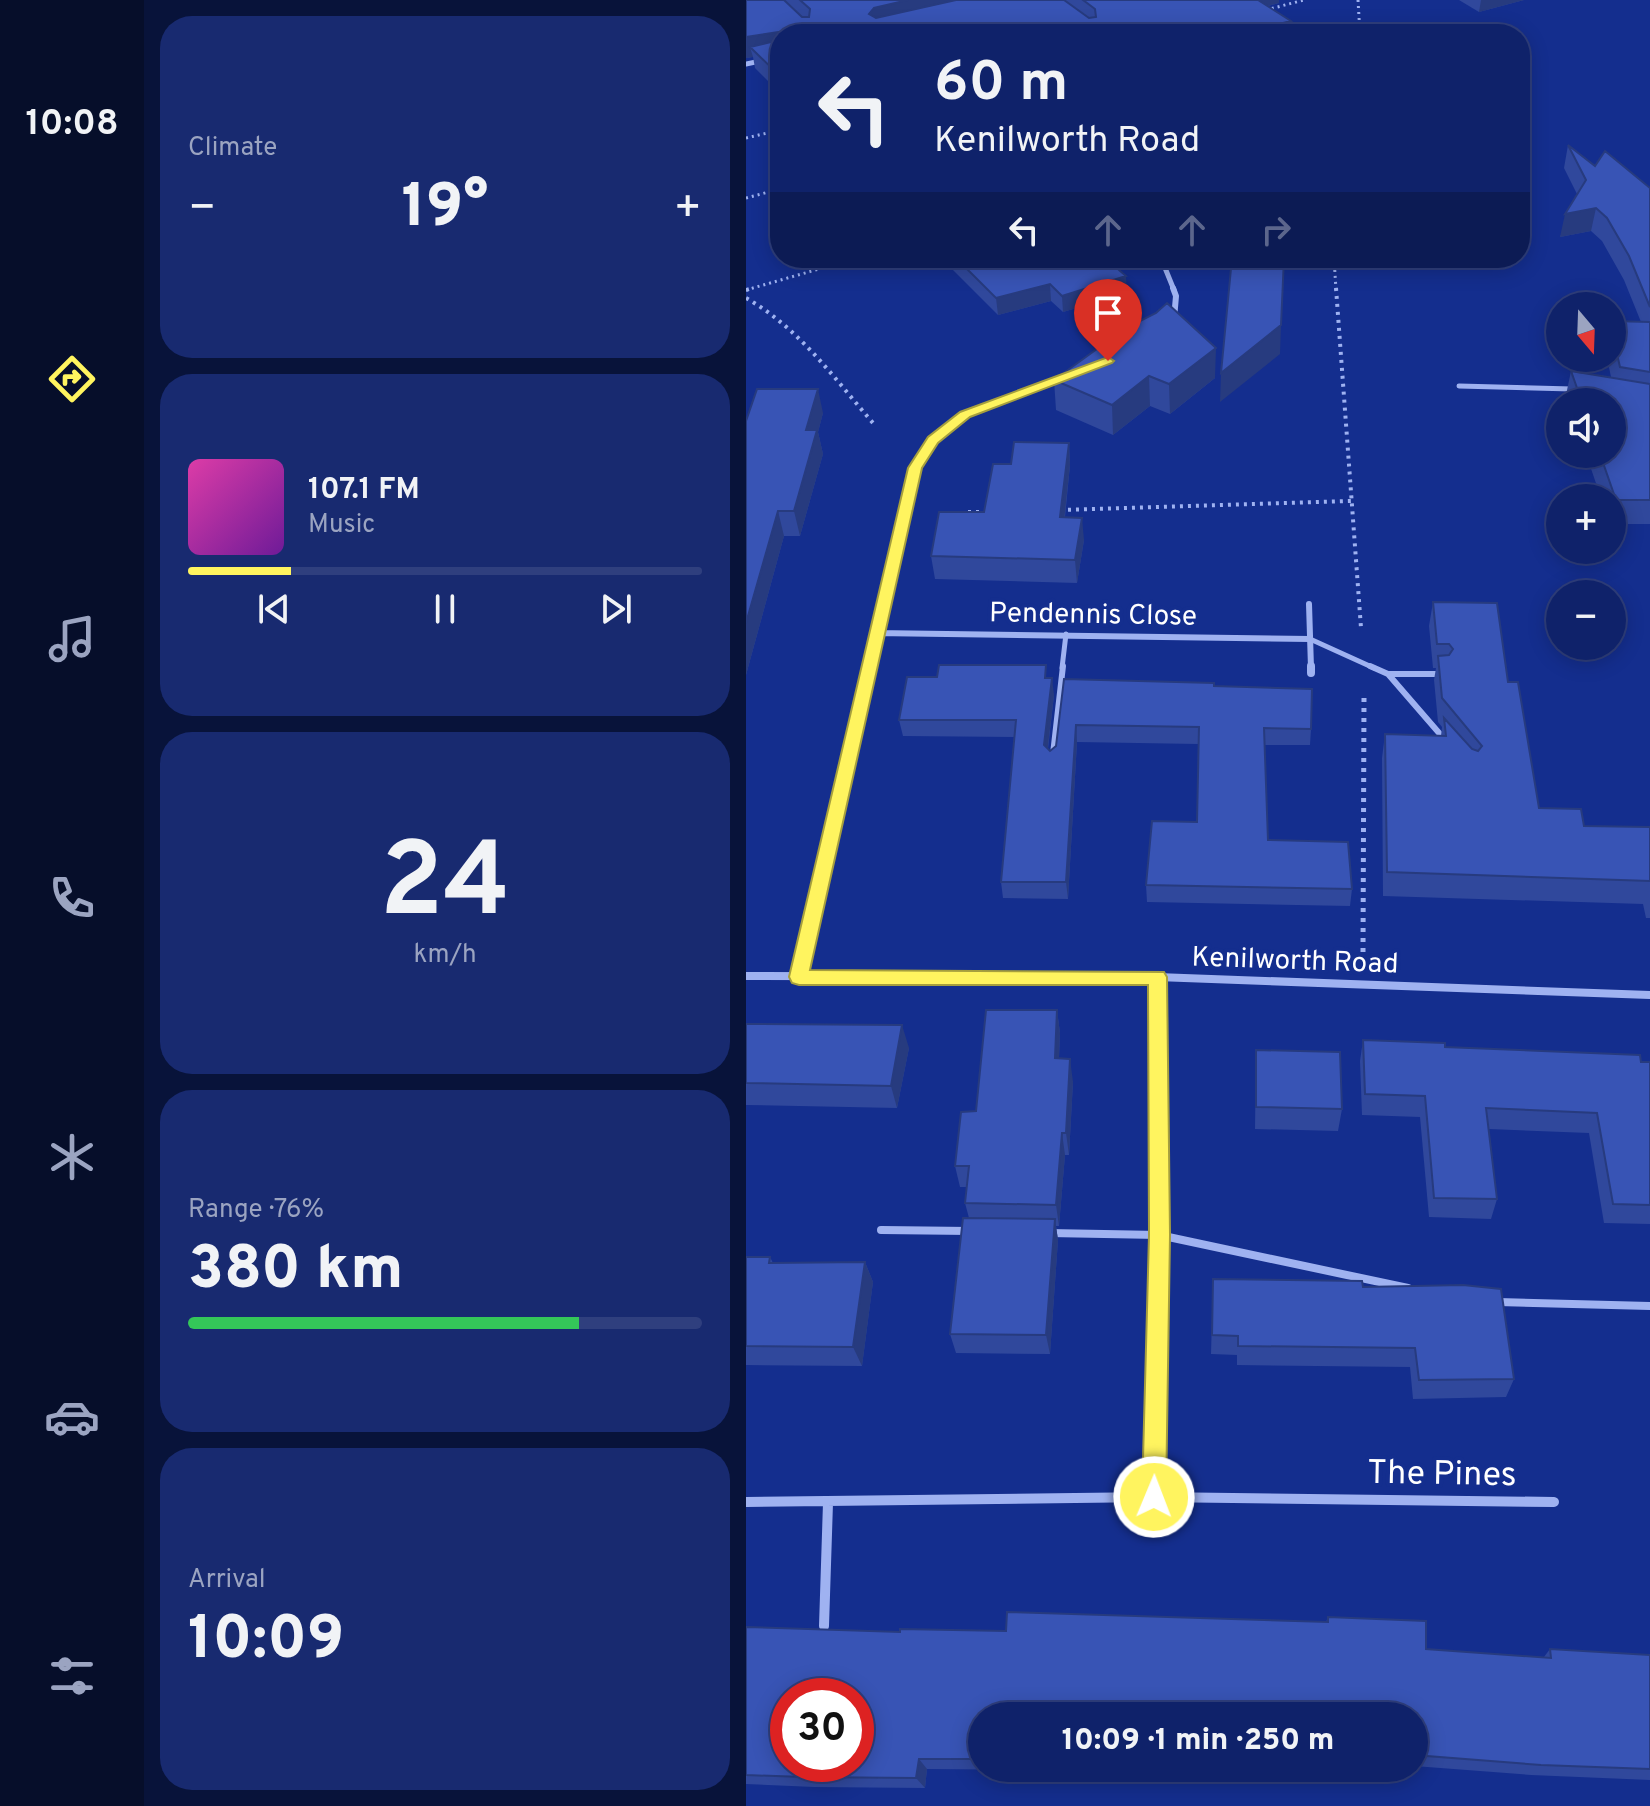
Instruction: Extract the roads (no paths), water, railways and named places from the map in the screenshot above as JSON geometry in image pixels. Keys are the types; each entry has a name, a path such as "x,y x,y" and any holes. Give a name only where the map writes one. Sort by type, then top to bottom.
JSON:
{"street":[{"path":"746,64 770,59"},
{"path":"1165,268 1176,296 1175,318 1165,328"},
{"path":"799,977 915,468 933,440 965,415 1078,372"},
{"path":"1309,604 1311,673"},
{"name":"Pendennis Close","path":"875,633 1310,639"},
{"name":"Kenilworth Road","path":"746,976 1157,977 1650,995"},
{"path":"1154,1497 1159,1235 1157,977"},
{"name":"The Pines","path":"746,1502 1154,1497 1554,1502"},
{"path":"824,1626 828,1503"}],"lane":[{"path":"1459,386 1546,389"},
{"path":"1052,762 1066,634"},
{"path":"1310,639 1388,674 1443,674"},
{"path":"1388,674 1450,745"},
{"path":"881,1230 974,1231"},
{"path":"1036,1232 1159,1235 1424,1291"},
{"path":"1486,1302 1650,1306"}]}
